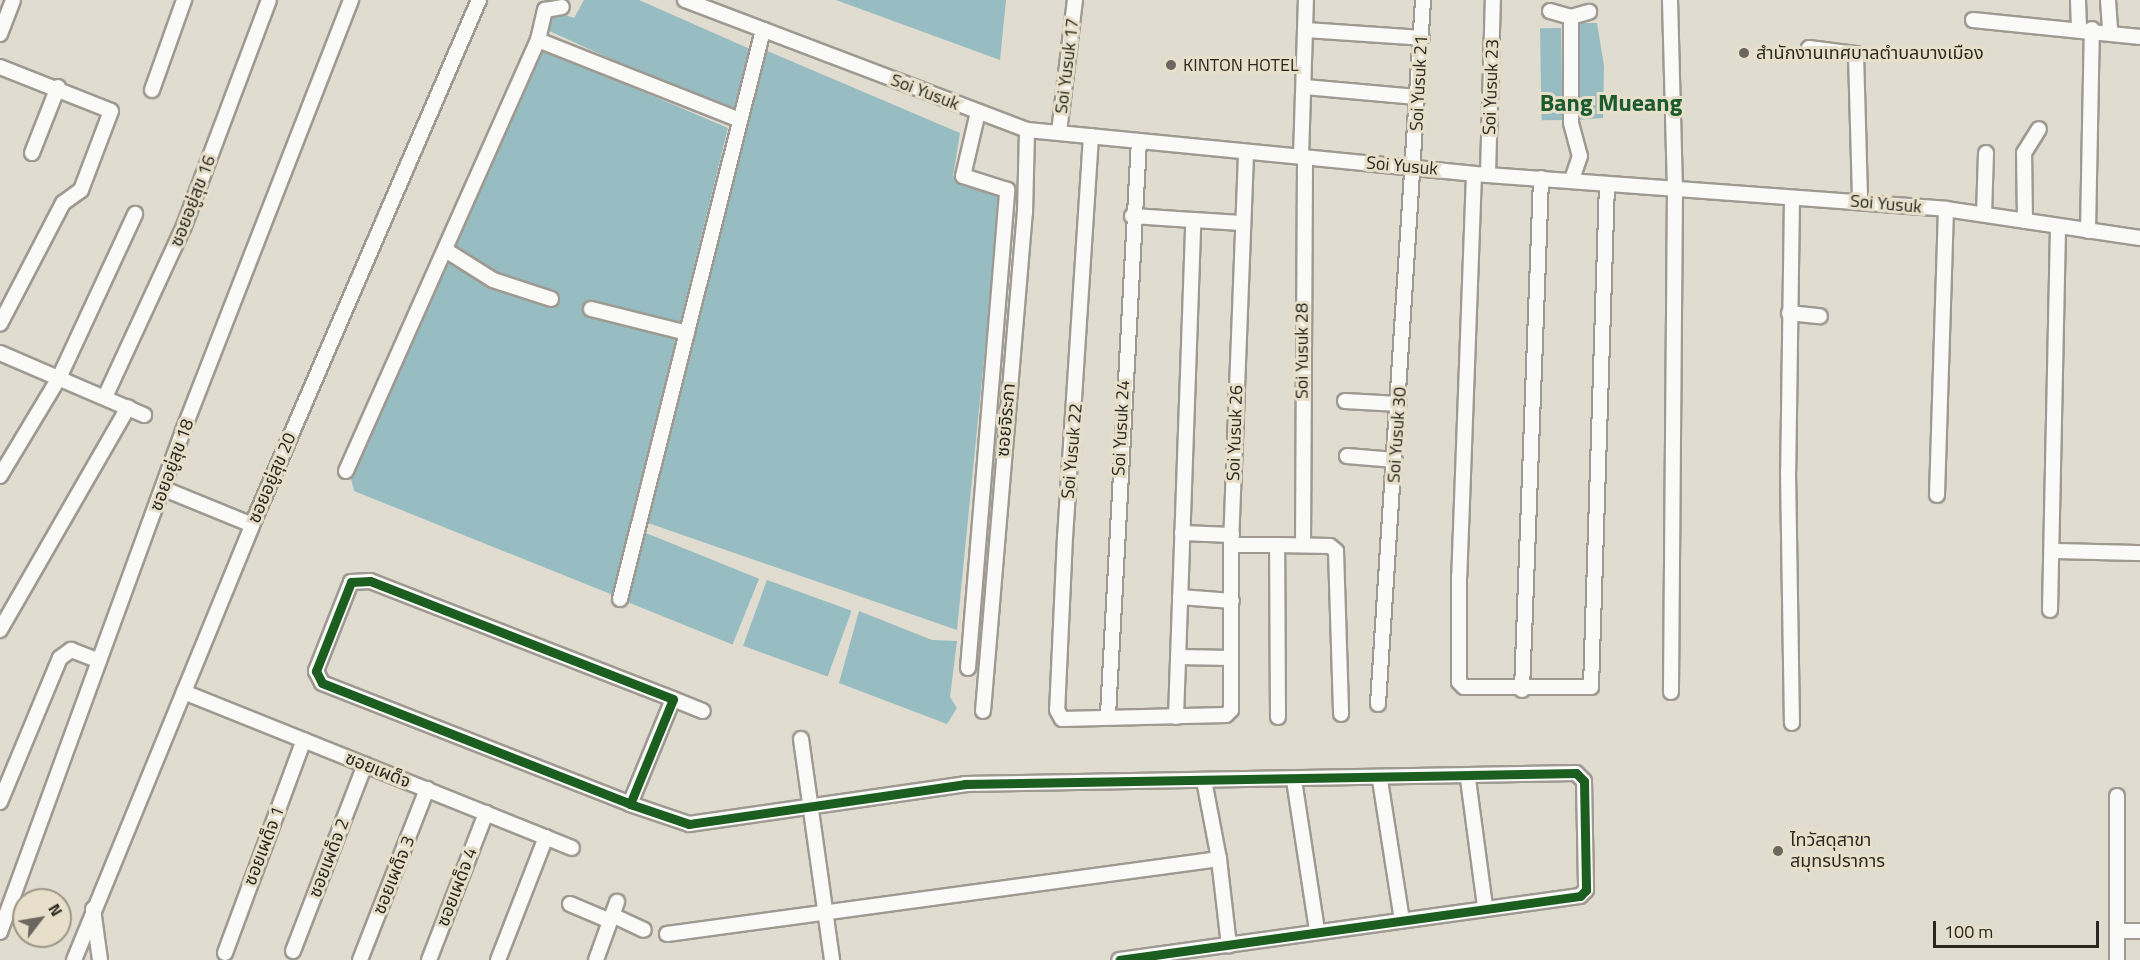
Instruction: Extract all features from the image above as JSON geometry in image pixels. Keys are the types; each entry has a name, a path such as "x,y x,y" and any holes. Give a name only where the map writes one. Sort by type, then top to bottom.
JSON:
{"street":[{"path":"0,34 13,0"},
{"path":"152,90 184,0"},
{"name":"ซอยอยู่สุข 16","path":"105,398 184,226 270,0"},
{"name":"ซอยอยู่สุข 18","path":"1,925 164,489 351,0"},
{"name":"ซอยอยู่สุข 20","path":"74,960 92,907 252,525 479,0"},
{"name":"Soi Yusuk","path":"685,0 1027,130 1481,174 1572,179 1946,209 2140,238"},
{"name":"Soi Yusuk 17","path":"1059,132 1075,0"},
{"name":"Soi Yusuk 28","path":"1303,545 1303,157 1306,0"},
{"name":"Soi Yusuk 21","path":"1415,167 1423,0"},
{"name":"Soi Yusuk 23","path":"1493,0 1481,174 1459,682 1464,687 1522,690"},
{"path":"1670,0 1675,189 1671,692"},
{"path":"2078,0 2086,29 2088,231"},
{"path":"2108,0 2110,31"},
{"path":"346,471 447,251 538,40 545,10 562,7"},
{"path":"1550,11 1571,17 1589,12"},
{"path":"1571,17 1571,123 1580,156 1572,179"},
{"path":"1973,20 2110,31 2140,37"},
{"path":"620,599 763,30"},
{"path":"1306,30 1422,38"},
{"path":"538,40 740,120"},
{"path":"1809,48 1856,54 1860,201"},
{"path":"0,67 58,87 111,111 81,190 63,203 0,324"},
{"path":"32,153 58,87"},
{"path":"1305,87 1417,97"},
{"path":"968,668 1007,190 963,176 978,112"},
{"path":"2025,221 2024,153 2039,129"},
{"name":"ซอยจิระภา","path":"983,711 1025,213 1027,130"},
{"name":"Soi Yusuk 22","path":"1091,136 1057,710 1062,719 1108,715"},
{"name":"Soi Yusuk 24","path":"1108,715 1132,216 1139,141"},
{"name":"Soi Yusuk 26","path":"1176,717 1229,714 1231,540 1246,152"},
{"path":"1984,214 1986,153"},
{"name":"Soi Yusuk 30","path":"1378,704 1415,167"},
{"path":"1542,178 1522,690 1591,687 1607,183"},
{"path":"1792,198 1789,314 1792,723"},
{"path":"1937,495 1946,209"},
{"path":"0,476 59,378 135,214"},
{"path":"1132,216 1242,223"},
{"path":"1108,715 1176,717 1193,220"},
{"path":"2050,610 2058,226"},
{"path":"447,251 493,280 551,299"},
{"path":"591,309 687,333"},
{"path":"1789,314 1820,316"},
{"path":"0,353 144,415"},
{"path":"1345,401 1399,404"},
{"path":"0,630 128,407"},
{"path":"1347,456 1395,460"},
{"path":"164,489 252,525"},
{"path":"1182,533 1336,550 1341,714"},
{"path":"1277,545 1278,717"},
{"path":"2053,551 2140,552"},
{"path":"703,711 370,581 356,578 344,595 315,671 322,683 630,804 689,824 965,784 1468,779 1576,773 1584,781 1584,893 1119,960"},
{"path":"1180,597 1232,601"},
{"path":"0,802 60,658 71,650 99,661"},
{"path":"1178,657 1231,658"},
{"name":"ซอยเผด็จ","path":"184,692 572,848"},
{"path":"630,804 673,699"},
{"path":"801,739 832,960"},
{"name":"ซอยเผด็จ 1","path":"225,952 304,740"},
{"name":"ซอยเผด็จ 2","path":"293,951 365,764"},
{"path":"1468,779 1485,907"},
{"path":"1204,780 1219,859 1229,945"},
{"path":"1294,780 1317,931"},
{"path":"1380,780 1402,920"},
{"name":"ซอยเผด็จ 3","path":"360,960 427,789"},
{"path":"2117,796 2117,960"},
{"name":"ซอยเผด็จ 4","path":"429,960 486,813"},
{"path":"498,960 546,837"},
{"path":"667,934 1219,859"},
{"path":"570,904 613,913 644,930"},
{"path":"92,907 100,960"},
{"path":"596,960 613,913"},
{"path":"2117,931 2140,931"}],"water":[{"path":"584,0 639,0 750,49 734,110 727,112 545,29 553,11 574,18"},
{"path":"836,0 1006,0 1000,60"},
{"path":"1579,23 1597,23 1604,66 1603,118 1577,120"},
{"path":"1540,28 1561,28 1563,120 1542,120"},
{"path":"536,46 728,128 613,595 354,491 350,474"},
{"path":"765,50 960,133 953,176 1001,188 957,630 648,523"},
{"path":"646,533 759,579 733,645 619,599"},
{"path":"767,580 852,611 828,677 743,646"},
{"path":"859,611 932,640 957,641 950,697 957,708 947,724 839,683"}],"cycle path":[{"path":"630,804 673,699 370,581 351,582 316,671 322,683 630,804 689,824 965,784 1576,773 1584,781 1586,890 1580,896 1119,960"}],"place":[{"name":"สำนักงานเทศบาลตำบลบางเมือง","path":"1744,53"},
{"name":"KINTON HOTEL","path":"1171,65"},
{"name":"ไทวัสดุสาขา สมุทรปราการ","path":"1778,851"}],"district":[{"name":"Bang Mueang","path":"1611,103"}]}
